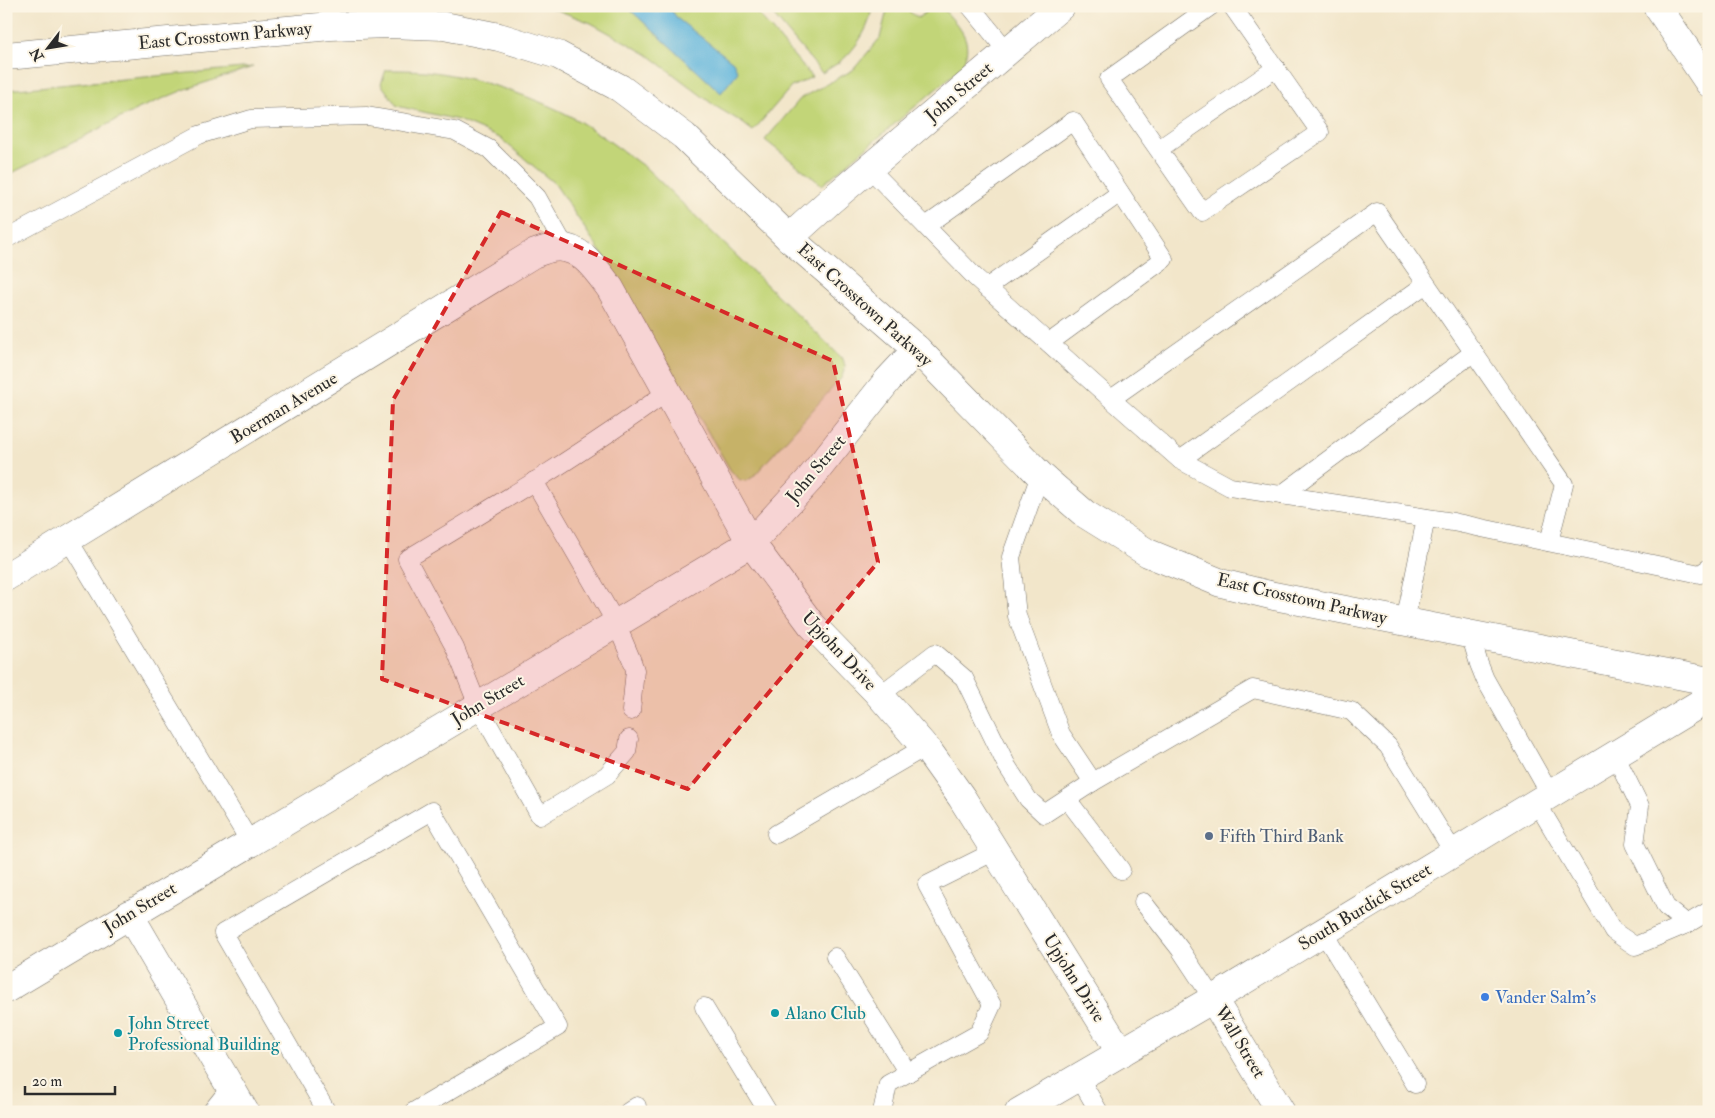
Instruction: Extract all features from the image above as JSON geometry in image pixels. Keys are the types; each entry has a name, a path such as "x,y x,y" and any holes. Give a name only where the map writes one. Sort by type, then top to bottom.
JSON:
{"street":[{"name":"John Street","path":"790,238 1061,6"},
{"path":"1657,6 1709,83"},
{"name":"East Crosstown Parkway","path":"6,56 330,16 388,24 444,26 499,37 558,55 620,88 684,136 790,238 917,349 1040,475 1085,514 1148,554 1221,583 1274,596 1709,681"},
{"name":"Upjohn Drive","path":"565,247 576,251 597,269 610,288 751,542 812,624 880,695 925,747 962,798 1120,1053"},
{"name":"Boerman Avenue","path":"6,577 533,254 551,248 565,247"},
{"name":"John Street","path":"6,989 751,542 809,480 888,380 917,349"},
{"name":"South Burdick Street","path":"1019,1112 1214,999 1709,698"},
{"path":"129,914 244,1112"},
{"name":"Wall Street","path":"1214,999 1281,1112"}],"lane":[{"path":"970,6 1007,52"},
{"path":"1211,6 1109,79 1202,212 1320,132 1232,6"},
{"path":"1159,149 1276,68"},
{"path":"6,239 200,135 251,120 367,116 455,131 489,148 537,197 565,247"},
{"path":"926,226 1073,120 1164,259 1049,343"},
{"path":"870,168 986,288 1111,399 1180,460 1230,487 1426,518 1700,574 1709,568"},
{"path":"986,288 1120,193"},
{"path":"1111,399 1377,212 1564,484 1549,542"},
{"path":"1180,460 1426,284"},
{"path":"1281,495 1474,352"},
{"path":"629,739 628,752 607,775 540,816 478,706 455,648 407,559 629,420 667,392"},
{"path":"1040,475 1011,557 1017,616 1061,734 1092,782"},
{"path":"534,481 616,623 636,670 632,711"},
{"path":"1406,622 1426,518"},
{"path":"68,540 250,842"},
{"path":"1470,634 1485,679 1543,799 1613,931 1635,946 1687,924 1709,911"},
{"path":"880,695 935,653 964,678 1007,766 1028,799 1044,814 1092,782 1253,689 1351,711 1388,746 1454,853"},
{"path":"776,834 925,747"},
{"path":"1615,755 1640,806 1635,844 1666,907 1687,924"},
{"path":"1067,799 1121,870"},
{"path":"327,1112 223,933 432,811 558,1027 413,1112"},
{"path":"880,1111 888,1084 979,1033 992,1005 927,886 995,851"},
{"path":"1143,902 1180,949 1214,999"},
{"path":"1323,932 1415,1084"},
{"path":"835,957 908,1073"},
{"path":"704,1007 768,1112"},
{"path":"1079,1077 1099,1112"},
{"path":"211,1112 230,1088"}],"highlighted area":[{"path":"501,212 833,361 878,562 688,789 382,679 393,400"}],"green space":[{"path":"547,6 626,6 721,92 678,19 668,6 744,6 746,8 751,6 812,77 791,87 753,131 715,106 647,54 591,23"},
{"path":"776,6 871,6 871,13 862,36 852,50 840,62 822,73 770,11"},
{"path":"888,6 902,6 918,18 934,6 941,6 963,34 967,49 965,58 961,68 822,185 765,140 801,98 853,70 880,38"},
{"path":"253,67 186,89 140,108 6,176 6,90"},
{"path":"386,70 442,73 499,87 554,108 599,134 646,168 843,359 845,366 842,377 753,477 746,481 740,480 731,471 608,263 555,184 500,138 458,120 397,106 381,84"}],"water":[{"path":"626,6 668,6 678,19 733,62 738,72 721,93"}],"place":[{"name":"Fifth Third Bank","path":"1209,836"},
{"name":"Vander Salm's","path":"1485,997"},
{"name":"Alano Club","path":"775,1013"},
{"name":"John Street Professional Building","path":"118,1033"}]}
